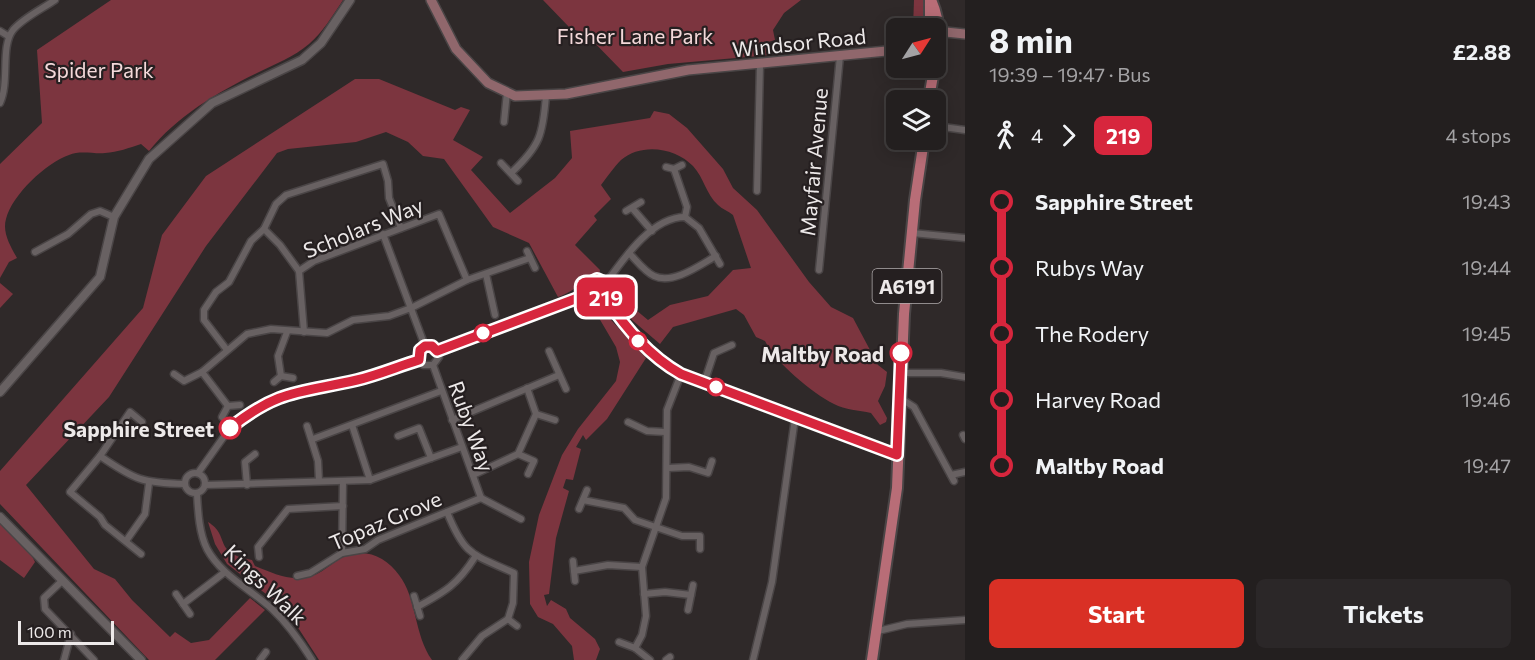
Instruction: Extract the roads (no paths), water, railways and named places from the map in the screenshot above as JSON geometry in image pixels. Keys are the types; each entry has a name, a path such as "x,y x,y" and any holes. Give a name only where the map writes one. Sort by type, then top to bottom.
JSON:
{"main road":[{"name":"Windsor Road","path":"431,0 456,49 488,83 515,96 566,94 663,74 886,51"},
{"path":"930,0 936,11 936,18"},
{"path":"946,38 965,34"},
{"path":"930,78 930,90"},
{"path":"931,83 933,78"},
{"name":"A6191","path":"872,660 874,632 897,488 900,373 912,233 923,150"}],"street":[{"path":"0,103 5,92 8,36 15,28 55,0"},
{"path":"0,392 100,277 114,217 121,201 148,159 212,103 302,60 321,43 350,0"},
{"path":"0,31 8,36"},
{"name":"Mayfair Avenue","path":"819,270 840,56"},
{"path":"757,191 760,65"},
{"path":"504,122 507,92"},
{"path":"511,173 534,152 544,123 546,95"},
{"path":"946,127 965,130"},
{"path":"501,163 518,181"},
{"path":"227,350 204,320 204,310 216,292 230,282 251,241 264,230 276,204 286,195 383,164 388,181 389,198 401,228"},
{"path":"666,167 674,169 682,165"},
{"path":"674,169 687,207 685,217"},
{"path":"626,211 633,209 641,202"},
{"path":"633,209 652,231"},
{"path":"38,253 68,234 91,214 100,211 114,217"},
{"name":"Scholars Way","path":"299,271 314,261 439,214 467,280"},
{"path":"606,283 629,253 652,231 664,221 685,217 699,228 720,264"},
{"path":"264,230 280,245 299,271 304,332"},
{"path":"912,233 965,238"},
{"path":"383,234 425,346"},
{"path":"527,251 535,268"},
{"path":"629,253 650,274 661,278 690,271 716,256"},
{"path":"174,374 182,384 201,372 247,334 256,331 270,329 286,332 327,333 353,320 388,316 411,308 467,280 530,258"},
{"path":"486,274 495,315"},
{"path":"600,279 606,283 609,293 605,298 595,300 588,294 591,282 600,279"},
{"path":"437,351 588,294"},
{"path":"605,298 651,355 681,374 897,455"},
{"path":"281,376 278,356 286,332"},
{"path":"704,383 714,353 732,345"},
{"path":"425,346 432,346 437,351 439,357 433,365 423,365 419,360 420,350 425,346"},
{"path":"549,351 566,389"},
{"path":"184,484 188,476 198,473 230,428 253,410 278,397 358,380 419,360"},
{"name":"Ruby Way","path":"433,365 481,498"},
{"path":"201,372 228,406"},
{"path":"900,373 941,373 965,377"},
{"path":"635,648 642,635 646,616 642,567 666,498 667,410 681,374"},
{"path":"453,420 559,375"},
{"path":"281,376 293,378"},
{"path":"274,382 281,376"},
{"path":"472,475 518,454 536,414 531,379"},
{"path":"313,439 441,391"},
{"path":"899,398 914,407 952,478 965,472"},
{"path":"228,406 240,405"},
{"path":"222,417 228,406"},
{"path":"141,554 105,525 100,517 70,492 100,456 130,412 142,422"},
{"path":"536,414 555,420"},
{"path":"753,660 772,582 795,417"},
{"path":"628,422 647,431 665,432"},
{"path":"352,425 370,480"},
{"path":"307,426 313,439 319,481"},
{"path":"398,436 419,428 431,458"},
{"path":"184,484 188,491 196,494 205,485 370,480 462,447"},
{"path":"247,484 245,462 255,454"},
{"path":"518,454 534,461 528,474"},
{"path":"100,456 131,477 149,483 184,484"},
{"path":"668,468 689,467 708,473 711,461"},
{"path":"198,473 204,478 205,485"},
{"path":"342,553 343,482"},
{"path":"126,541 145,514 149,483"},
{"path":"579,509 587,490"},
{"name":"Kings Walk","path":"196,494 201,530 207,549 225,572 272,609 296,635 312,660"},
{"path":"481,498 518,518 511,524"},
{"name":"Topaz Grove","path":"302,572 310,573 342,553 365,549 378,540 481,498"},
{"path":"583,500 624,508 635,520 682,536 700,536 700,549"},
{"path":"259,557 255,545 288,509 343,506"},
{"path":"447,512 458,540 475,557 514,573 513,603 508,619 482,636 462,660"},
{"path":"0,517 141,660"},
{"path":"417,607 446,592 461,579 475,557"},
{"path":"573,561 575,581"},
{"path":"574,571 608,566 642,567"},
{"path":"183,604 225,572"},
{"path":"63,580 44,598 45,609 94,660"},
{"path":"688,610 693,585"},
{"path":"644,594 665,592 691,595"},
{"path":"176,594 190,614"},
{"path":"414,596 420,616"},
{"path":"508,619 518,626"},
{"path":"874,632 907,624 965,620"},
{"path":"64,660 71,634"},
{"path":"619,642 635,648 650,660"},
{"path":"260,660 266,652"}],"place":[{"name":"Maltby Road","path":"901,353"},
{"name":"Sapphire Street","path":"230,428"}],"park label":[{"name":"Fisher Lane Park","path":"635,35"},
{"name":"Spider Park","path":"99,69"}]}
